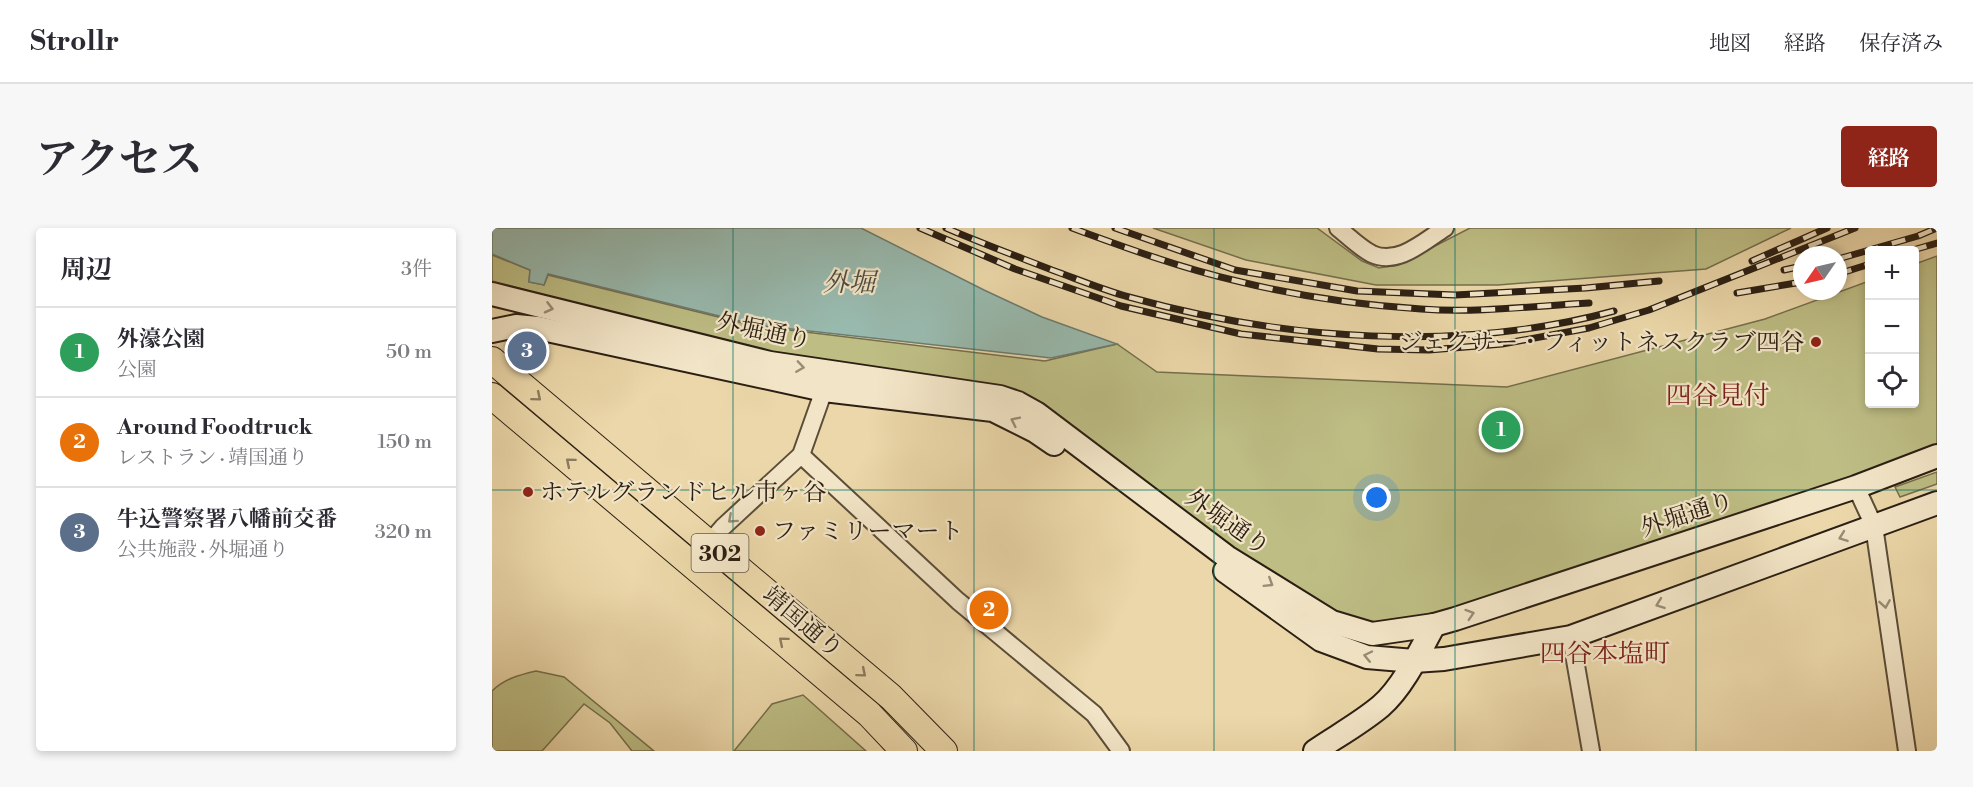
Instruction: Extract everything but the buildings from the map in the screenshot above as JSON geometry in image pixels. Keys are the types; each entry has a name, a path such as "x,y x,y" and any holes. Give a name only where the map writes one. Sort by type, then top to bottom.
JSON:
{"main road":[{"name":"外堀通り","path":"492,294 770,363 1000,397 1018,403 1036,413 1227,557 1332,622 1372,634 1434,625 1856,487 1937,456"},
{"name":"外堀通り","path":"492,331 516,326 538,328 824,390 993,410 1035,431 1321,640 1367,657 1414,661 1444,659 1571,637 1937,503"},
{"name":"靖国通り","path":"492,360 891,697 944,751"},
{"name":"靖国通り","path":"492,396 869,714 904,751"},
{"path":"1315,751 1381,706 1414,661 1434,625"}],"street":[{"path":"1338,228 1372,254 1387,258 1401,255 1445,228"},
{"path":"709,543 723,527 801,455 824,390"},
{"path":"801,455 958,601 1094,714 1121,751"},
{"path":"1856,487 1874,526 1907,751"},
{"path":"1571,637 1591,751"}],"green space":[{"path":"1153,228 1317,228 1362,261 1379,268 1398,265 1470,228 1791,228 1706,269 1498,285 1376,285 1246,260"},
{"path":"492,255 530,270 529,282 544,285 548,275 755,326 1045,361 1117,344 1157,372 1507,387 1765,319 1817,300 1847,300 1847,289 1865,282 1865,408 1919,408 1919,263 1937,256 1937,456 1391,628 1332,622 1019,397 815,368 492,281"},
{"path":"1937,472 1937,484 1900,497 1895,487"},
{"path":"536,671 564,677 654,751 632,751 610,723 584,704 542,751 492,751 492,691 507,680"},
{"path":"803,695 866,751 734,751 772,704"}],"water":[{"name":"外堀","path":"492,228 861,228 1042,317 1117,344 1051,358 756,325 548,274 544,285 529,282 530,270 492,254"}],"railway":[{"path":"920,228 1015,269 1121,306 1241,334 1378,349 1429,350 1502,344 1589,328 1649,310 1855,228"},
{"path":"946,228 1052,270 1129,297 1187,312 1309,331 1371,336 1495,333 1555,324 1614,311"},
{"path":"1072,228 1216,276 1328,299 1442,310 1484,310 1589,303"},
{"path":"1115,228 1235,270 1357,291 1455,295 1586,288 1659,281"},
{"path":"1752,261 1827,228"},
{"path":"1847,256 1918,236 1937,228"},
{"path":"1919,248 1937,243"},
{"path":"1847,271 1865,266"},
{"path":"1784,270 1793,268"},
{"path":"1737,293 1793,284"}],"place":[{"name":"ジェクサー・フィットネスクラブ四谷","path":"1816,342"},
{"name":"牛込警察署八幡前交番","path":"527,351"},
{"name":"外濠公園","path":"1501,430"},
{"name":"ホテルグランドヒル市ヶ谷","path":"528,492"},
{"name":"ファミリーマート","path":"760,531"},
{"name":"Around Foodtruck","path":"989,610"}],"district":[{"name":"四谷見付","path":"1718,395"},
{"name":"四谷本塩町","path":"1605,653"}]}
